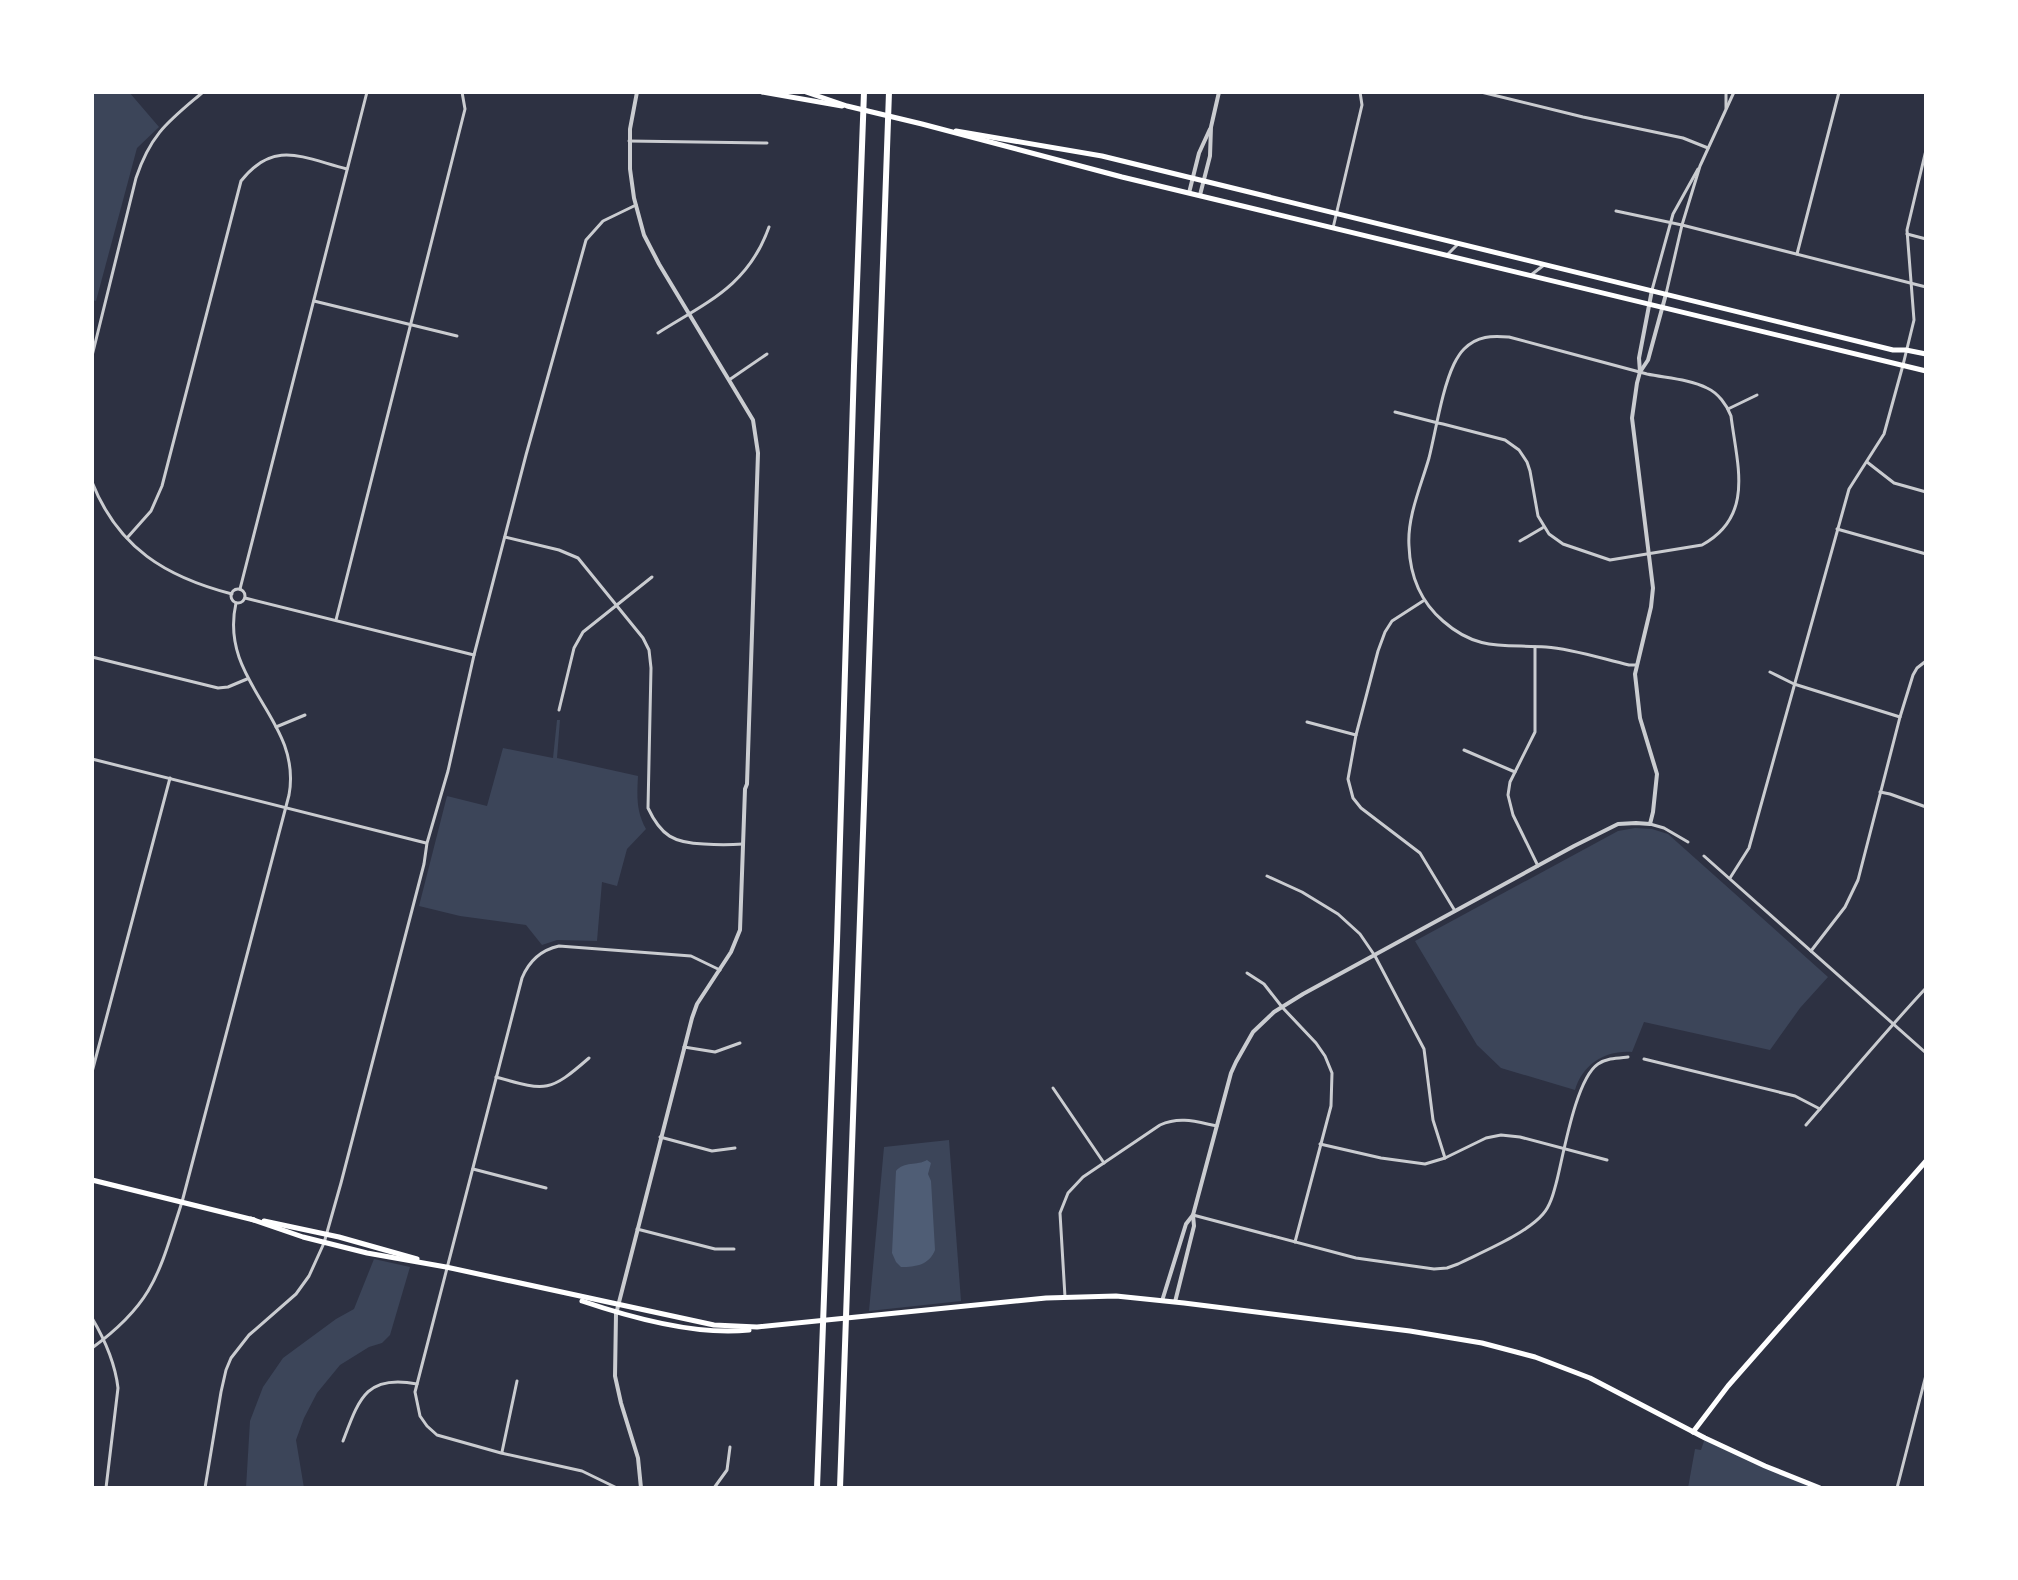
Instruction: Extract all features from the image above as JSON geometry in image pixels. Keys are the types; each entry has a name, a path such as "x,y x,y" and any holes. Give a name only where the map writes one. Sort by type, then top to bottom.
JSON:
{"highway":[{"path":"817,1488 864,92"},
{"path":"840,1488 889,92"}],"main road":[{"path":"762,92 847,106"},
{"path":"806,92 847,106 1200,196 1904,362 1926,371"},
{"path":"939,128 1070,149 1893,350 1926,354"},
{"path":"1693,1432 1728,1386 1926,1161"},
{"path":"92,1180 251,1219 327,1234 429,1263"},
{"path":"251,1219 324,1243 562,1293 656,1321 701,1329 740,1331 878,1314 1065,1297 1116,1296 1410,1331 1482,1343 1535,1357 1590,1378 1693,1432 1820,1488"}],"street":[{"path":"92,356 144,155 168,123 203,92"},
{"path":"240,589 367,92"},
{"path":"336,620 465,109 462,92"},
{"path":"637,92 629,141 632,190 644,235 753,420 758,453 740,930 731,952 697,1004 617,1308 615,1376 638,1458 641,1488"},
{"path":"1200,196 1210,156 1211,127 1219,92"},
{"path":"1333,228 1362,105 1360,92"},
{"path":"1481,92 1683,138 1708,148"},
{"path":"1726,92 1726,109"},
{"path":"1640,372 1648,360 1700,166 1734,92"},
{"path":"1797,254 1839,92"},
{"path":"1189,193 1199,153 1211,127"},
{"path":"629,141 767,143"},
{"path":"1730,878 1749,848 1849,489 1884,434 1904,362 1914,320 1908,221 1926,150"},
{"path":"127,538 151,511 162,486 241,181 254,165 271,156 296,156 347,169"},
{"path":"1650,824 1657,774 1640,718 1636,665 1653,588 1633,429 1633,406 1649,303 1670,223 1700,166"},
{"path":"205,1488 221,1392 231,1358 249,1335 296,1294 309,1276 327,1234 448,771 474,655 586,240 603,221 636,205"},
{"path":"1616,211 1926,287"},
{"path":"658,333 713,299 739,278 763,242 769,227"},
{"path":"1907,234 1926,239"},
{"path":"1447,255 1458,244"},
{"path":"1531,275 1544,265"},
{"path":"314,301 457,336"},
{"path":"1395,412 1438,423 1505,440 1519,450 1527,462 1538,516 1555,540 1610,560 1702,545 1715,537 1732,518 1738,502 1739,486 1731,416 1716,395 1703,386 1509,337 1489,336 1471,343 1459,355 1450,373 1438,423 1415,505 1408,542 1412,568 1424,601 1450,627 1482,643 1505,647 1548,647 1636,665"},
{"path":"729,380 767,354"},
{"path":"1728,409 1757,395"},
{"path":"1867,462 1894,483 1926,492"},
{"path":"92,482 115,525 146,557 202,586 232,594"},
{"path":"1520,541 1544,527"},
{"path":"1837,529 1926,554"},
{"path":"505,537 559,550 578,558 643,638 651,657 648,808 664,832 676,840 691,844 743,844"},
{"path":"559,710 578,639 588,627 652,577"},
{"path":"232,594 240,589 244,591 245,598"},
{"path":"92,1348 127,1319 149,1292 162,1267 182,1202 292,780 285,745 239,660 233,638 236,603 232,594"},
{"path":"245,598 474,655"},
{"path":"236,603 245,598"},
{"path":"1424,601 1396,618 1385,632 1356,735 1348,779 1353,798 1361,808 1420,853 1455,911"},
{"path":"1535,647 1535,732 1509,785 1509,803 1538,866"},
{"path":"92,657 218,688 248,678"},
{"path":"1811,951 1845,907 1858,880 1900,717 1915,672 1926,661"},
{"path":"1770,672 1794,684 1900,717"},
{"path":"276,727 305,715"},
{"path":"1307,722 1356,735"},
{"path":"1464,750 1515,772"},
{"path":"92,759 427,843"},
{"path":"92,1072 170,778"},
{"path":"1880,792 1926,807"},
{"path":"1175,1302 1194,1226 1193,1215 1231,1073 1253,1032 1274,1012 1618,824 1650,824 1688,842"},
{"path":"1704,856 1926,1053"},
{"path":"1267,876 1302,892 1338,914 1360,934 1375,956 1424,1049 1433,1120 1445,1158"},
{"path":"617,1488 582,1471 437,1435 417,1409 415,1392 522,978 532,961 548,949 559,946 691,956 720,970"},
{"path":"1247,973 1264,984 1322,1049 1332,1073 1331,1106 1295,1242"},
{"path":"1806,1125 1926,988"},
{"path":"684,1047 715,1052 740,1043"},
{"path":"1193,1215 1356,1258 1434,1269 1447,1268 1523,1229 1543,1215 1549,1204 1579,1094 1591,1071 1605,1060 1628,1057"},
{"path":"496,1077 529,1086 550,1086 566,1079 589,1058"},
{"path":"1644,1059 1795,1096 1820,1109"},
{"path":"1053,1088 1104,1163"},
{"path":"1065,1297 1060,1213 1068,1193 1077,1182 1169,1121 1188,1120 1217,1126"},
{"path":"1320,1144 1425,1164 1486,1138 1501,1135 1520,1137 1607,1160"},
{"path":"660,1137 712,1151 735,1148"},
{"path":"473,1169 546,1188"},
{"path":"1162,1301 1186,1224 1193,1215"},
{"path":"637,1229 715,1249 734,1249"},
{"path":"92,1318 104,1339 118,1388 106,1488"},
{"path":"1897,1488 1926,1375"},
{"path":"343,1441 358,1403 369,1391 387,1381 417,1384"},
{"path":"501,1453 517,1381"},
{"path":"714,1488 727,1470 730,1447"}],"shaded area":[{"path":"92,92 129,92 159,127 137,148 96,301 92,300"},
{"path":"557,720 560,720 557,758 638,776 637,797 646,829 627,849 617,886 602,882 597,941 557,940 542,945 526,925 460,916 419,906 447,796 487,806 503,748 553,758"},
{"path":"1635,828 1668,834 1828,977 1800,1008 1770,1050 1644,1022 1632,1052 1613,1053 1596,1060 1583,1073 1575,1090 1501,1068 1477,1045 1415,941 1618,831"},
{"path":"949,1140 961,1301 869,1311 884,1147"},
{"path":"927,1160 931,1163 928,1174 935,1250 921,1264 901,1267 892,1253 896,1171"},
{"path":"374,1259 410,1267 390,1335 382,1343 369,1347 340,1365 317,1393 296,1440 304,1488 246,1488 250,1421 263,1387 283,1358 354,1309"},
{"path":"1705,1438 1820,1488 1688,1488 1695,1449 1701,1450"}]}
